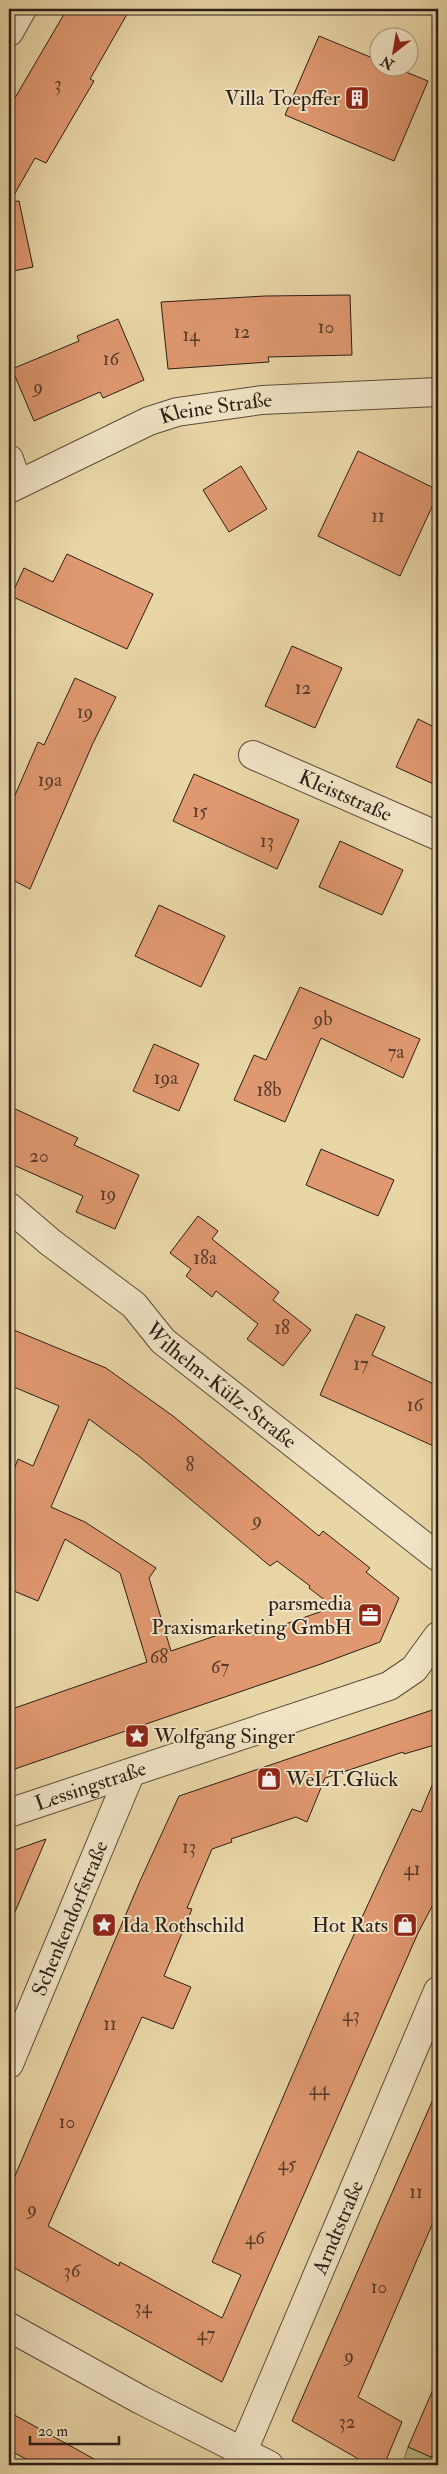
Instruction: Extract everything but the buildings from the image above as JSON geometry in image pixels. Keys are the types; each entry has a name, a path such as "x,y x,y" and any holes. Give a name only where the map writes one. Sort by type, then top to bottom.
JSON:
{"street":[{"path":"9,32 22,9"},
{"name":"Kleine Straße","path":"14,486 149,421 176,412 262,400 438,392"},
{"path":"9,459 14,486"},
{"name":"Kleiststraße","path":"254,756 438,836"},
{"name":"Wilhelm-Külz-Straße","path":"9,1207 50,1242 134,1305 163,1341 438,1558"},
{"name":"Lessingstraße","path":"9,1813 389,1686 414,1669 438,1636"},
{"name":"Schenkendorfstraße","path":"9,2064 130,1774"},
{"name":"Arndtstraße","path":"240,2458 438,1991"},
{"path":"9,2327 141,2400 240,2458 269,2465"}],"green space":[{"path":"408,2447 433,2458 438,2447 438,2465 402,2465"}],"place":[{"name":"Villa Toepffer","path":"357,98"},
{"name":"parsmedia Praxismarketing GmbH","path":"370,1615"},
{"name":"Wolfgang Singer","path":"137,1736"},
{"name":"WeLT.Glück","path":"269,1779"},
{"name":"Ida Rothschild","path":"104,1925"},
{"name":"Hot Rats","path":"405,1925"}]}
